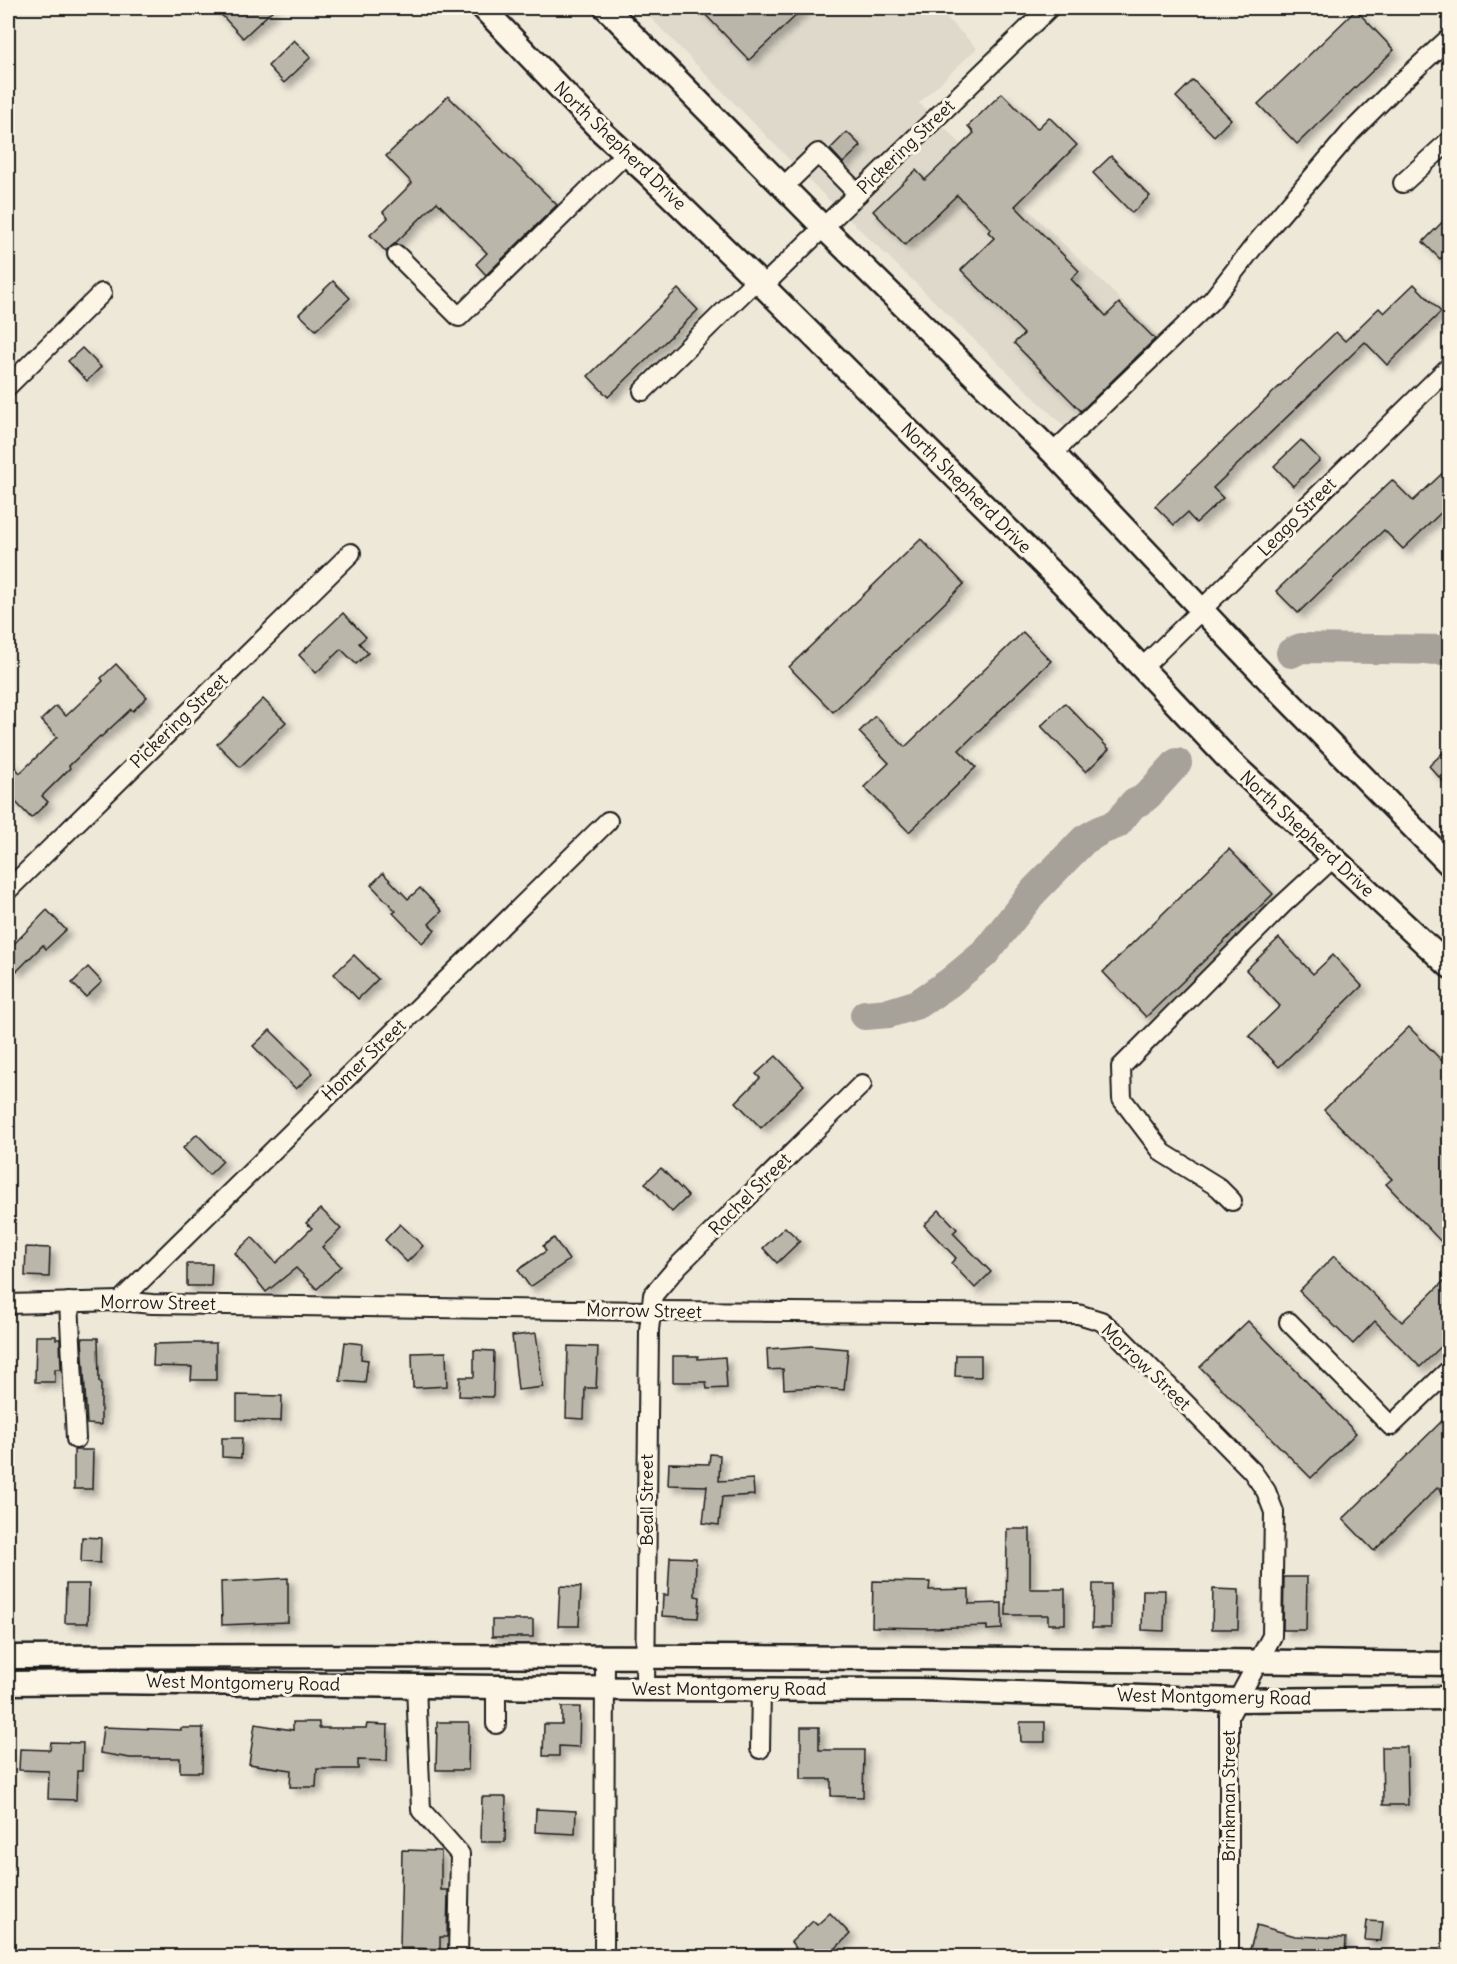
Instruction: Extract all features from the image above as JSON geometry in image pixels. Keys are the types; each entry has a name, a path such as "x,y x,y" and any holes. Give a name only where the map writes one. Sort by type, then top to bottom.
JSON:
{"main road":[{"name":"North Shepherd Drive","path":"483,8 625,154 760,283 1063,584 1229,760 1449,967"},
{"path":"606,8 824,228 1053,453 1201,610 1449,865"},
{"name":"West Montgomery Road","path":"8,1657 646,1655 1449,1664"},
{"path":"351,1656 351,1684"},
{"path":"103,1682 104,1657"},
{"path":"933,1690 934,1657"},
{"name":"West Montgomery Road","path":"8,1683 933,1690 1237,1700 1449,1698"}],"street":[{"name":"Pickering Street","path":"643,391 760,283 824,228 1049,8"},
{"path":"1053,453 1212,300 1264,233 1351,132 1398,84 1448,39"},
{"path":"1403,183 1449,140"},
{"path":"783,187 818,153 858,194"},
{"path":"397,255 459,317 625,154"},
{"path":"8,386 102,293"},
{"name":"Leago Street","path":"1143,667 1449,366"},
{"name":"Pickering Street","path":"8,890 351,553"},
{"name":"Homer Street","path":"120,1301 608,821"},
{"path":"1232,1201 1218,1187 1163,1153 1122,1099 1120,1067 1282,905 1334,858"},
{"name":"Rachel Street","path":"650,1311 653,1295 678,1266 862,1084"},
{"name":"Morrow Street","path":"8,1304 120,1301 152,1304 650,1311 1078,1314 1101,1321 1117,1334 1228,1447"},
{"path":"69,1302 76,1439"},
{"name":"Beall Street","path":"645,1689 650,1311"},
{"path":"1289,1322 1391,1426 1449,1369"},
{"name":"Brinkman Street","path":"1228,1447 1257,1478 1266,1491 1274,1512 1272,1636 1228,1716 1229,1956"},
{"path":"604,1956 605,1656"},
{"path":"417,1685 421,1810 460,1854 458,1956"},
{"path":"496,1687 496,1724"},
{"path":"760,1690 760,1749"}],"shaded area":[{"path":"641,8 937,8 977,48 919,103 1163,341 1070,432 825,196"}],"building":[{"path":"215,8 275,8 243,38"},
{"path":"699,8 804,8 749,60"},
{"path":"1356,10 1394,50 1297,144 1258,104"},
{"path":"294,40 311,57 284,83 268,66"},
{"path":"1193,80 1231,119 1214,136 1176,97"},
{"path":"1002,93 1037,129 1049,117 1077,145 1015,206 1079,271 1071,279 1106,316 1119,303 1155,339 1081,411 1014,343 1024,334 961,270 994,238 988,232 991,229 957,195 905,245 873,211 916,170 925,180 974,133 968,126"},
{"path":"448,96 557,205 486,275 476,264 487,253 437,202 386,252 370,235 388,218 383,212 412,183 386,156"},
{"path":"847,132 861,146 843,163 830,149"},
{"path":"1111,156 1150,196 1132,213 1093,173"},
{"path":"1449,215 1449,250 1440,259 1423,242"},
{"path":"333,281 350,298 316,330 299,314"},
{"path":"1414,284 1441,312 1387,365 1365,342 1213,488 1223,498 1196,523 1187,513 1174,525 1155,506 1336,332 1345,341 1379,308 1384,313"},
{"path":"678,289 698,310 608,397 588,376"},
{"path":"82,348 101,367 87,381 68,361"},
{"path":"1301,440 1320,460 1293,486 1274,466"},
{"path":"1449,467 1449,505 1403,549 1384,530 1298,613 1276,591 1392,480 1413,501"},
{"path":"921,539 964,584 833,712 789,667"},
{"path":"343,613 366,637 359,643 368,653 356,664 341,649 316,673 299,655"},
{"path":"1023,632 1051,661 959,750 976,767 909,832 864,787 889,763 859,732 875,716 905,747"},
{"path":"116,664 147,697 133,711 131,709 100,736 69,766 70,768 42,796 48,802 31,818 8,794 8,760 20,773 57,737 41,720 56,706 66,716 103,681 101,678"},
{"path":"263,699 286,722 240,767 217,744"},
{"path":"1065,703 1109,749 1086,772 1041,726"},
{"path":"1449,747 1449,788 1429,766"},
{"path":"1229,849 1273,894 1146,1017 1103,972"},
{"path":"383,873 408,899 420,888 442,911 429,924 435,930 422,943 393,913 396,911 371,885"},
{"path":"47,910 66,930 46,949 43,945 17,971 8,961 8,950"},
{"path":"1279,938 1313,974 1333,955 1362,986 1279,1067 1249,1036 1280,1006 1246,970"},
{"path":"354,955 378,979 358,999 334,974"},
{"path":"88,967 102,982 86,997 72,983"},
{"path":"1409,1027 1449,1068 1449,1250 1386,1184 1392,1179 1324,1110"},
{"path":"270,1030 313,1073 296,1089 253,1046"},
{"path":"776,1056 804,1085 761,1128 736,1102 760,1078 756,1074"},
{"path":"197,1134 223,1161 209,1175 183,1148"},
{"path":"661,1168 688,1196 672,1212 645,1183"},
{"path":"321,1209 341,1229 322,1247 341,1266 317,1289 296,1268 266,1292 235,1253 252,1237 276,1263 312,1228 306,1223"},
{"path":"939,1210 957,1229 953,1233 991,1272 975,1288 951,1263 956,1258 924,1225"},
{"path":"400,1224 423,1246 407,1262 385,1240"},
{"path":"785,1227 800,1241 777,1263 763,1248"},
{"path":"554,1238 569,1260 530,1287 518,1270 546,1251 543,1246"},
{"path":"26,1247 50,1248 49,1277 25,1276"},
{"path":"1334,1256 1402,1322 1449,1276 1449,1339 1420,1367 1375,1321 1353,1344 1299,1291"},
{"path":"187,1264 212,1264 211,1286 187,1286"},
{"path":"1248,1321 1356,1433 1311,1478 1200,1367"},
{"path":"536,1333 543,1387 518,1390 512,1336"},
{"path":"36,1336 56,1336 56,1339 60,1339 61,1369 55,1369 55,1382 35,1382"},
{"path":"82,1338 98,1338 101,1425 87,1424"},
{"path":"345,1342 362,1344 361,1359 368,1360 365,1383 340,1381"},
{"path":"216,1343 216,1380 191,1380 192,1367 153,1366 154,1344"},
{"path":"568,1346 598,1347 596,1388 585,1388 584,1419 566,1418"},
{"path":"811,1346 848,1349 844,1390 815,1387 784,1389 783,1369 768,1370 767,1349"},
{"path":"474,1350 494,1351 493,1397 459,1396 460,1377 474,1377"},
{"path":"446,1352 447,1386 413,1388 412,1353"},
{"path":"956,1355 981,1355 981,1377 955,1376"},
{"path":"673,1356 698,1356 698,1359 725,1357 727,1388 707,1389 706,1382 673,1382"},
{"path":"237,1395 282,1396 281,1421 237,1420"},
{"path":"1449,1414 1449,1499 1438,1487 1374,1551 1343,1519"},
{"path":"222,1438 242,1438 241,1458 222,1457"},
{"path":"74,1450 93,1450 92,1489 74,1489"},
{"path":"710,1454 720,1455 719,1481 753,1479 754,1495 722,1497 719,1525 703,1523 707,1486 668,1485 669,1463 709,1464"},
{"path":"1007,1529 1030,1529 1030,1589 1065,1589 1065,1624 1048,1624 1048,1615 1006,1615"},
{"path":"82,1537 101,1538 100,1563 81,1562"},
{"path":"670,1557 696,1558 695,1596 700,1597 698,1618 662,1616 663,1595 668,1595"},
{"path":"1284,1577 1307,1577 1306,1630 1283,1630"},
{"path":"288,1578 288,1622 222,1625 221,1582"},
{"path":"873,1581 930,1582 929,1590 969,1589 969,1604 1002,1603 1002,1629 987,1630 987,1626 872,1627"},
{"path":"66,1584 89,1584 88,1623 65,1623"},
{"path":"1093,1584 1111,1584 1111,1628 1092,1628"},
{"path":"560,1586 581,1587 579,1626 558,1626"},
{"path":"1213,1589 1239,1590 1238,1629 1212,1629"},
{"path":"1143,1590 1165,1590 1164,1631 1142,1630"},
{"path":"492,1620 533,1620 533,1637 492,1637"},
{"path":"562,1707 580,1707 579,1747 559,1746 559,1756 543,1756 544,1724 562,1724"},
{"path":"293,1722 319,1722 319,1728 366,1728 367,1724 388,1725 387,1761 358,1760 358,1769 317,1769 316,1787 290,1787 291,1770 249,1764 255,1724 293,1730"},
{"path":"437,1722 469,1722 468,1770 436,1770"},
{"path":"1020,1722 1045,1722 1045,1742 1021,1742"},
{"path":"103,1727 181,1730 181,1728 203,1728 202,1772 180,1772 180,1758 130,1758 100,1753"},
{"path":"801,1727 819,1727 819,1750 864,1750 863,1797 831,1796 831,1779 801,1779"},
{"path":"51,1742 83,1743 82,1771 77,1771 76,1800 48,1799 49,1771 19,1770 20,1749 50,1750"},
{"path":"1382,1747 1407,1747 1408,1805 1383,1805"},
{"path":"482,1797 506,1797 505,1842 481,1842"},
{"path":"536,1809 576,1811 575,1834 535,1832"},
{"path":"402,1850 441,1851 441,1890 448,1890 447,1937 440,1937 440,1949 400,1948"},
{"path":"830,1913 850,1934 835,1949 843,1956 787,1956 796,1948 791,1942 813,1921 817,1925"},
{"path":"1367,1921 1383,1922 1381,1941 1365,1940"},
{"path":"1257,1925 1295,1936 1346,1938 1345,1956 1248,1956"}],"waterway":[{"path":"1291,653 1301,648 1450,650"},
{"path":"865,1015 889,1013 918,1004 949,983 984,954 1034,891 1084,840 1117,824 1133,804 1148,795 1177,763"}]}
